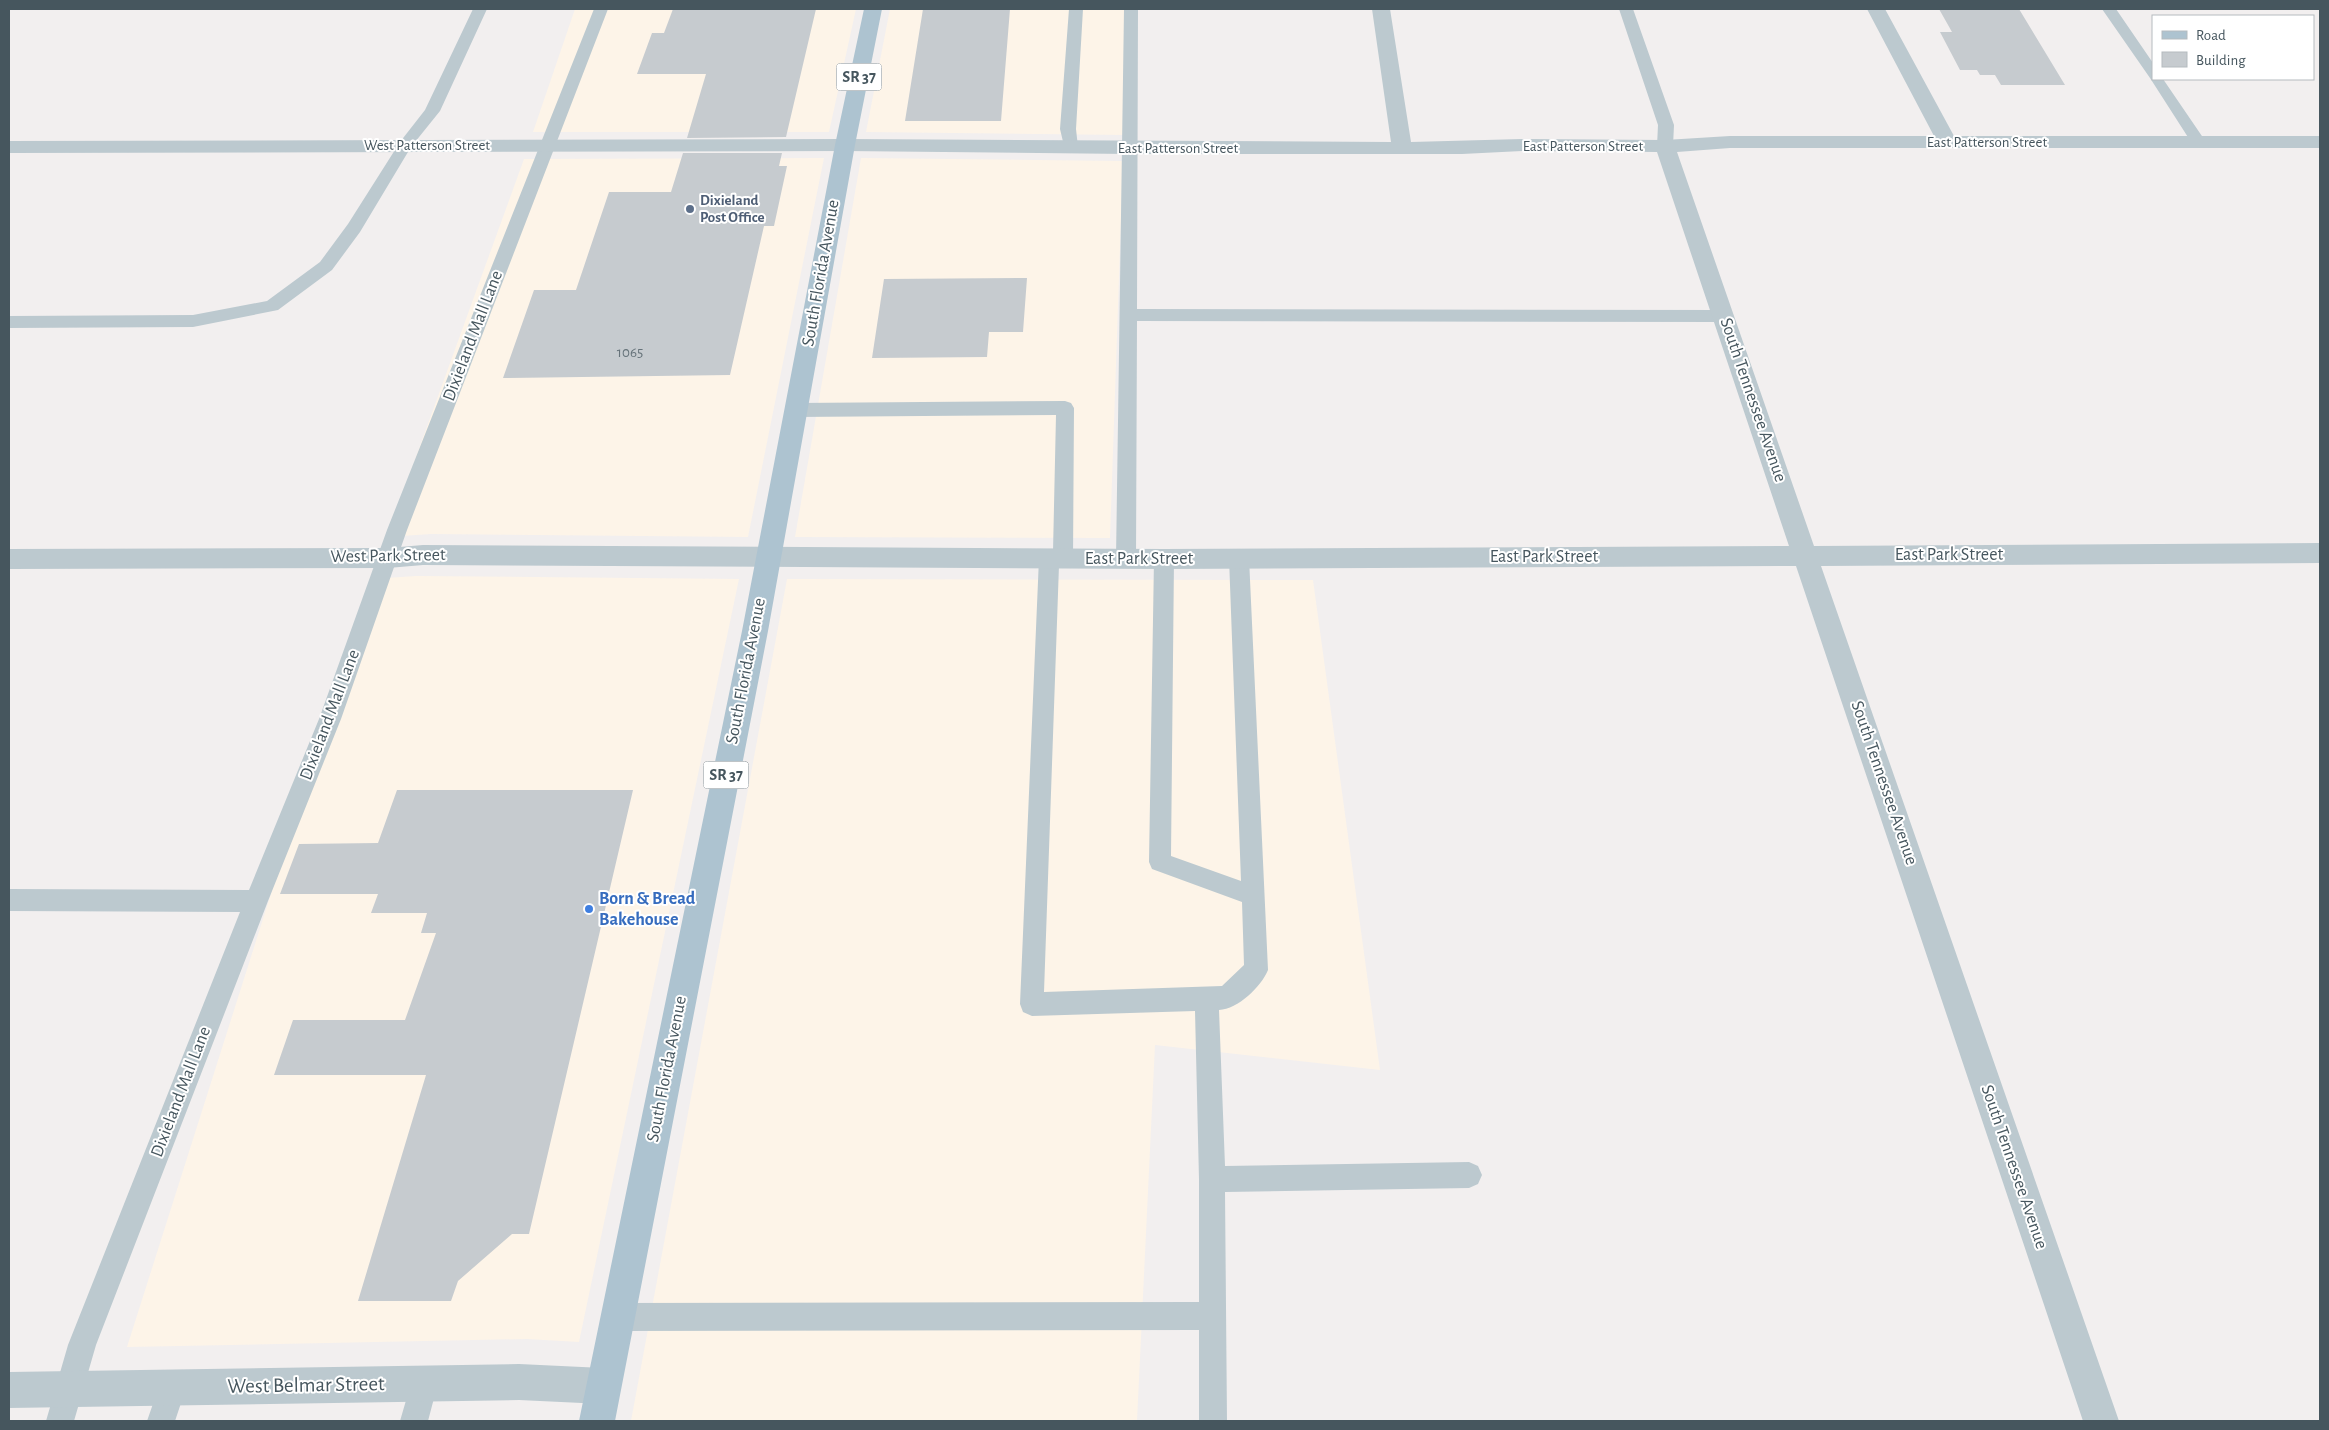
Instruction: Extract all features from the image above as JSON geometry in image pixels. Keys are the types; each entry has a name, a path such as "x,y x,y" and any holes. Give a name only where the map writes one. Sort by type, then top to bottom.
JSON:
{"main road":[{"name":"South Florida Avenue","path":"596,1421 755,631 845,145 873,9"}],"street":[{"path":"1381,9 1402,148"},
{"path":"1876,9 1947,142"},
{"name":"East Patterson Street","path":"845,145 1402,148 1665,146 1730,142 2320,142"},
{"name":"West Patterson Street","path":"9,147 845,145"},
{"name":"South Tennessee Avenue","path":"1665,146 2101,1421"},
{"name":"East Park Street","path":"767,558 1164,559 2320,553"},
{"name":"West Park Street","path":"9,559 388,558 423,555 767,558"},
{"name":"West Belmar Street","path":"9,1390 64,1406 172,1388 519,1382 603,1386"}],"lane":[{"path":"9,322 193,321 272,306 326,266 354,228 405,146 432,111 480,9"},
{"name":"Dixieland Mall Lane","path":"64,1406 82,1345 256,901 330,719 388,558 601,9"},
{"path":"1070,147 1068,129 1076,9"},
{"path":"1126,559 1131,9"},
{"path":"1626,9 1666,125 1665,146"},
{"path":"2109,9 2152,73"},
{"path":"2157,80 2198,142"},
{"path":"1128,315 1724,316"},
{"path":"796,410 1065,408 1032,1004 1227,998 1256,970 1240,558"},
{"path":"1164,559 1160,862 1254,896"},
{"path":"9,900 256,901"},
{"path":"1207,999 1212,1179 1213,1421"},
{"path":"1212,1179 1469,1175"},
{"path":"617,1317 1212,1316"},
{"path":"414,1421 424,1383"},
{"path":"161,1421 172,1388"}],"shaded area":[{"path":"575,9 856,9 829,132 533,132"},
{"path":"890,9 1129,9 1125,135 866,132"},
{"path":"824,158 748,537 431,534 387,537 524,159"},
{"path":"861,158 1123,161 1110,538 795,537"},
{"path":"416,576 739,579 579,1342 527,1339 127,1347 371,579"},
{"path":"787,579 1313,580 1380,1070 1155,1045 1137,1421 631,1421"}],"building":[{"path":"673,9 816,9 786,137 687,138 706,74 637,74 652,33 664,33"},
{"path":"923,9 1010,9 1001,121 905,121"},
{"path":"1939,9 2019,9 2065,85 2001,85 1995,75 1980,75 1977,70 1960,70 1940,32 1952,32"},
{"path":"683,153 782,153 779,166 787,166 774,226 764,226 730,375 503,378 534,290 576,290 609,192 671,192"},
{"path":"1027,278 1023,332 989,332 987,357 872,358 884,279"},
{"path":"397,790 633,790 529,1234 512,1234 458,1281 451,1301 358,1301 426,1075 274,1075 293,1020 405,1020 436,933 421,933 427,913 371,913 378,894 280,894 299,844 378,843"}],"place":[{"name":"Dixieland Post Office","path":"690,209"},
{"name":"Born & Bread Bakehouse","path":"589,909"}]}
